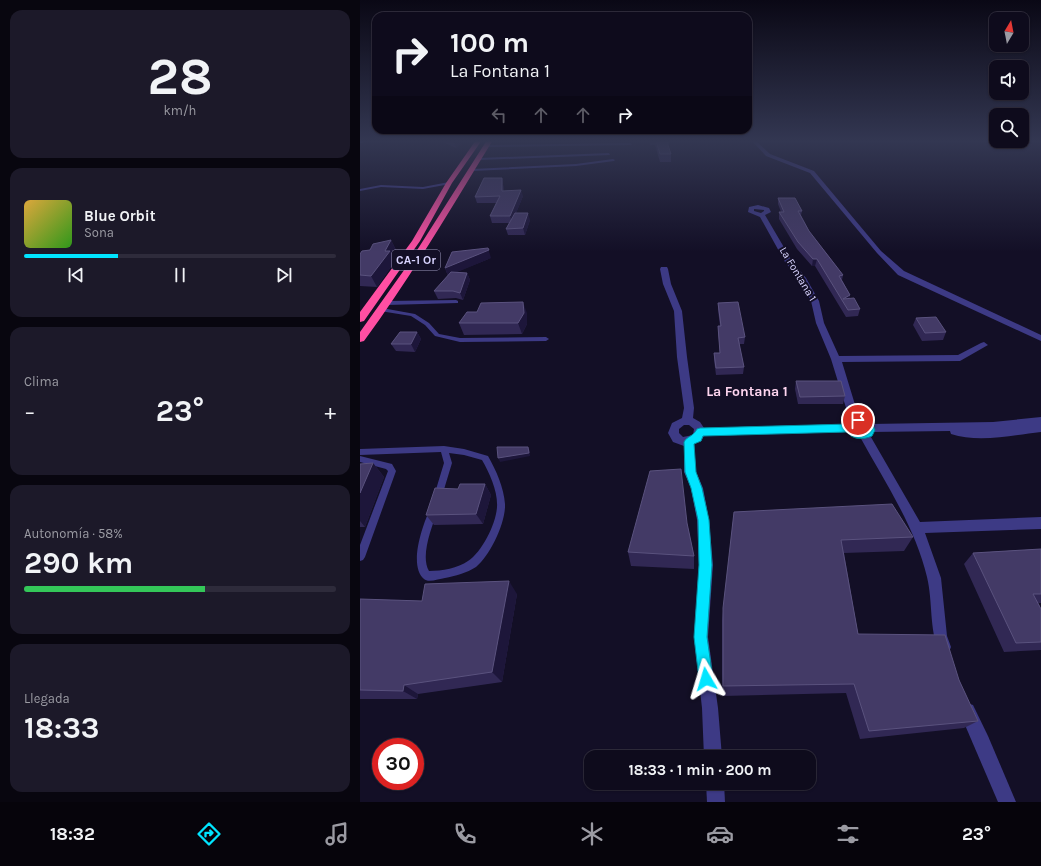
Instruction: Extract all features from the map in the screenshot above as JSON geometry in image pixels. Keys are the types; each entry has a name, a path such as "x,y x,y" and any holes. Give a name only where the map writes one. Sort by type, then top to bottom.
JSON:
{"highway":[{"name":"CA-1 Or","path":"360,319 364,310 416,241 453,177"},
{"name":"CA-1 Or","path":"360,339 413,267 468,177"}],"street":[{"path":"817,177 879,252 901,273 1041,338"},
{"name":"La Fontana 1","path":"762,215 789,262 812,296 826,338 836,359 853,424"},
{"path":"664,269 667,284 678,311 682,357 689,408 687,421"},
{"path":"836,359 960,358 984,345"},
{"path":"687,421 695,423 700,429 700,432 697,438 689,442 680,441 673,433 675,426 687,421"},
{"path":"700,432 853,424 855,434 933,427 993,426 1041,421"},
{"path":"933,427 969,434 996,433 1041,428"},
{"path":"867,432 917,528 934,578 940,636 948,663"},
{"path":"689,442 690,472 697,488 703,520 706,565 701,637 710,708 713,750"},
{"path":"917,528 1041,523"},
{"path":"962,702 982,742 1007,802"},
{"path":"715,790 716,802"}],"lane":[{"path":"360,190 381,186 423,188 449,183"},
{"path":"385,307 456,302"},
{"path":"385,307 413,315 428,324 437,335 460,340 546,339"},
{"path":"360,452 444,449 464,452 485,458 492,470 501,507 499,521 488,544 472,564 441,576 427,576 421,565 423,546 448,463 444,449"},
{"path":"360,459 389,466 392,471 360,557"}],"building":[{"path":"484,178 502,178 502,191 521,190 510,216 490,216 500,196 475,197"},
{"path":"778,198 795,198 802,211 798,211 809,231 843,275 839,276 850,295 843,299 854,298 860,309 848,310 817,259 813,259 798,242 779,212 784,212"},
{"path":"515,213 528,213 523,228 506,229"},
{"path":"391,240 385,251 390,251 371,276 360,275 360,254 362,251 370,250 373,244"},
{"path":"488,248 489,250 445,268 452,252"},
{"path":"451,272 467,273 460,293 453,291 434,291"},
{"path":"523,302 524,313 518,323 459,323 467,312 477,312 481,303"},
{"path":"738,302 745,337 738,338 744,367 716,368 714,353 720,353 718,326 721,326 718,303"},
{"path":"936,317 946,332 925,333 916,318"},
{"path":"400,332 417,332 411,344 391,344"},
{"path":"796,381 841,381 845,396 800,397"},
{"path":"497,447 528,447 529,453 498,458"},
{"path":"373,463 360,493 360,464"},
{"path":"681,469 687,523 694,556 628,552 650,471"},
{"path":"460,484 485,484 476,514 426,515 435,488 458,489"},
{"path":"892,504 913,537 841,540 858,634 945,635 959,680 978,721 869,731 854,684 723,686 723,608 734,512"},
{"path":"1041,549 1041,594 1033,594 1041,609 1041,642 1016,643 973,553"},
{"path":"509,581 492,672 404,685 403,691 360,690 360,599 422,601 425,584"}],"district":[{"name":"La Fontana 1","path":"747,391"}],"route":[{"path":"706,679 701,637 706,565 703,520 697,488 690,472 689,442 697,438 700,432 850,428 855,434 868,434 870,432 869,426 858,420"}]}
